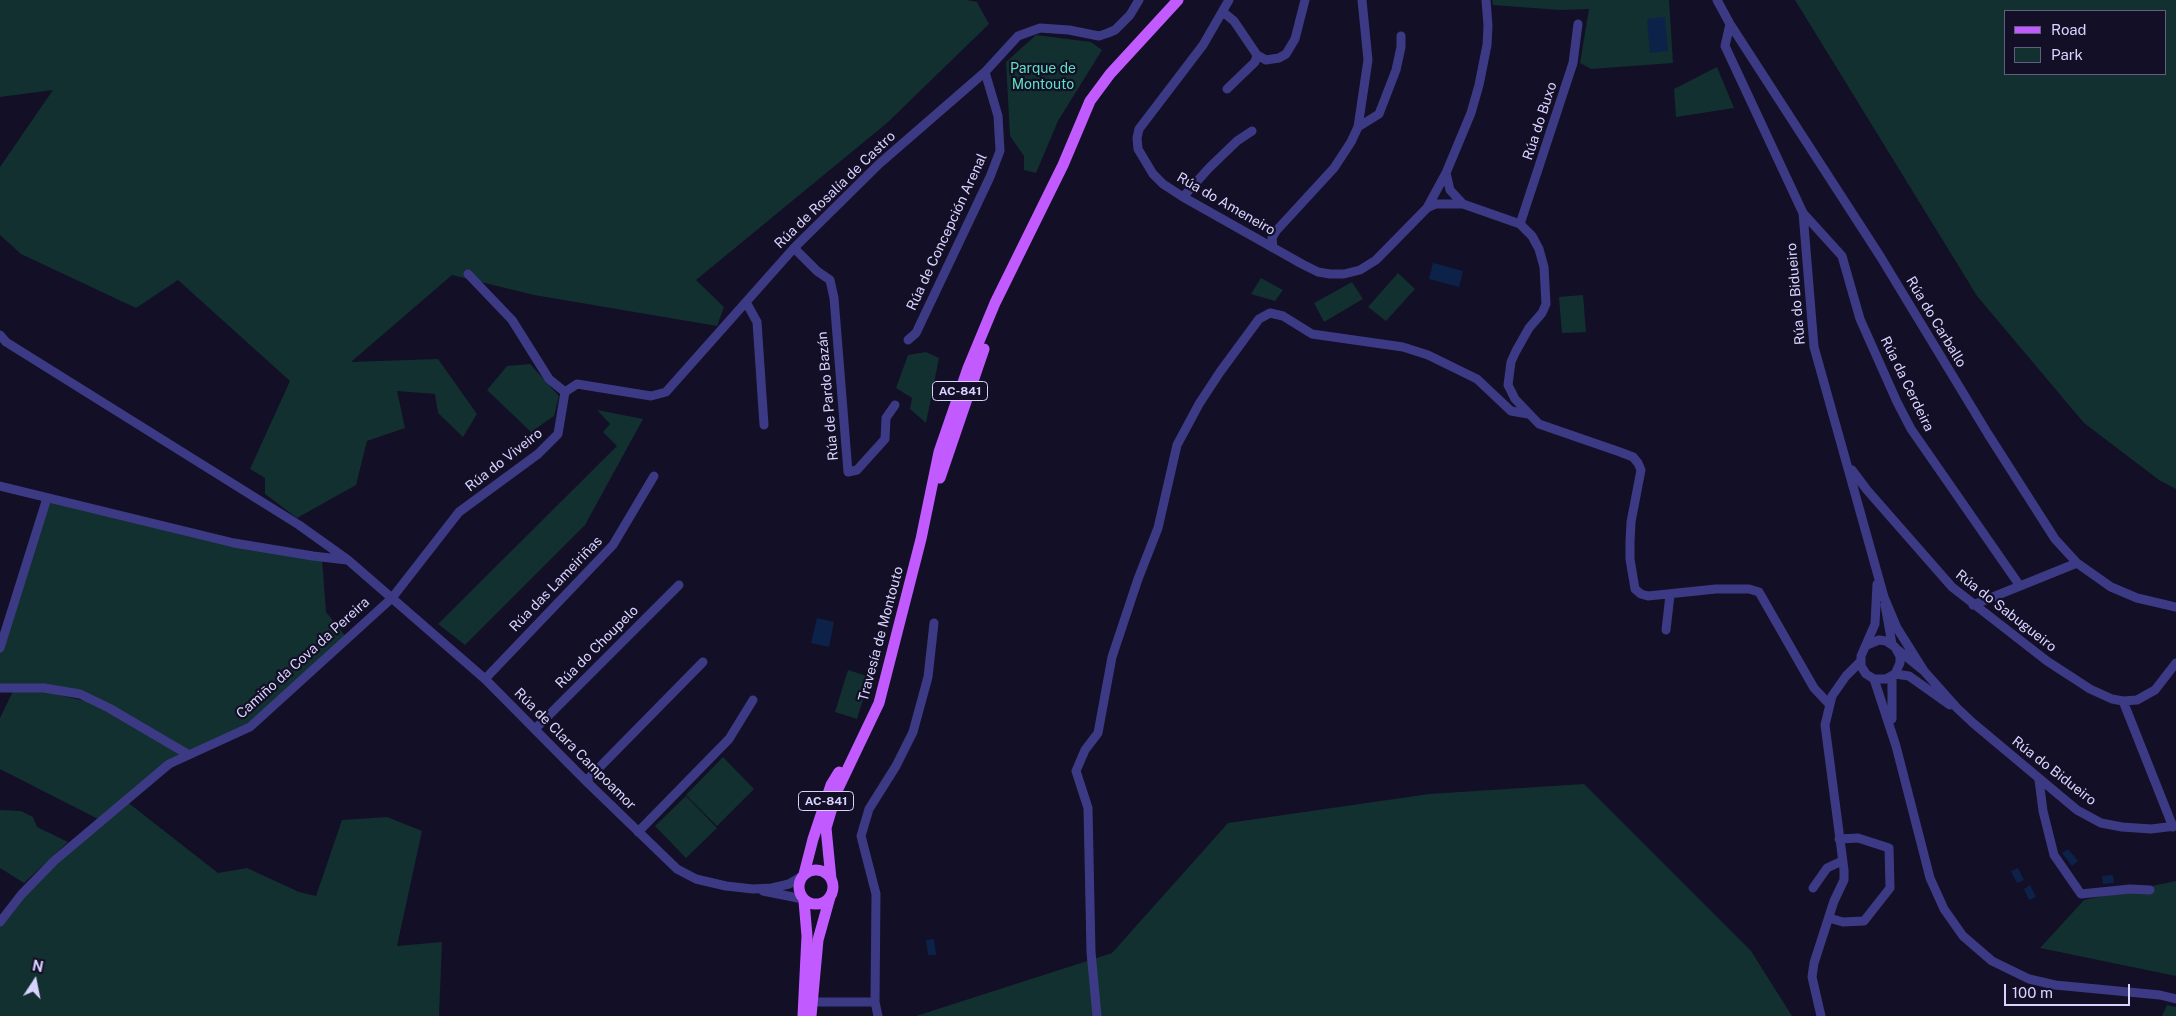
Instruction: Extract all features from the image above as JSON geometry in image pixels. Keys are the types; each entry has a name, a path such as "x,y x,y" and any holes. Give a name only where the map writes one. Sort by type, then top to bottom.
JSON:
{"main road":[{"name":"Travesía de Montouto","path":"801,1016 808,1002 818,940 833,888 826,828 837,791 879,703 921,539 939,452 968,368 995,303 1063,165 1090,101 1172,0"},
{"name":"Travesía de Montouto","path":"1152,26 1178,0"},
{"name":"Travesía de Montouto","path":"811,1016 808,1002 807,936 804,900 798,891 831,785 856,744 864,736"},
{"path":"803,876 814,870 819,870 831,879"},
{"path":"804,900 809,903 818,904 830,897"}],"street":[{"name":"Rúa de Rosalía de Castro","path":"565,392 577,384 651,396 666,392 794,248 879,164 985,72 1018,36 1040,28 1069,30 1099,36 1115,30 1130,15 1139,0"},
{"name":"Rúa do Ameneiro","path":"1229,0 1203,45 1148,116 1137,138 1138,149 1153,174 1163,184 1183,197 1318,272 1344,274 1360,270 1376,260 1427,208 1446,173 1471,113 1479,85 1487,45 1486,0"},
{"path":"1223,12 1234,21 1257,55 1266,60 1279,58 1286,54 1296,39 1305,0"},
{"path":"1273,248 1272,238 1276,231 1334,168 1351,142 1358,127 1368,60 1362,0"},
{"name":"Rúa do Carballo","path":"1717,0 1730,24 1880,256 2055,539 2077,563 2094,577 2120,592 2176,607"},
{"name":"Rúa do Buxo","path":"1520,224 1573,63 1578,24"},
{"name":"Rúa do Bidueiro","path":"1730,24 1725,46 1803,213 1814,346 1884,597 1895,647 1924,671 1957,708 2039,780 2077,810 2101,823 2133,828 2175,826"},
{"path":"1358,127 1379,114 1396,70 1401,47 1401,36"},
{"path":"1227,89 1255,62 1257,55"},
{"name":"Rúa de Concepción Arenal","path":"908,340 916,333 990,177 1000,151 998,116 985,72"},
{"path":"1183,197 1208,168 1237,141 1252,132"},
{"path":"1446,173 1450,190 1463,204"},
{"path":"1427,208 1436,204 1463,204 1520,224 1532,236 1539,249 1544,267 1546,295 1542,313 1522,339 1511,362 1508,385 1514,399 1539,424 1633,457 1638,463 1641,470 1631,522 1630,542 1630,559 1635,589 1648,596 1716,589 1749,589 1759,592 1814,688 1829,704"},
{"name":"Rúa da Cerdeira","path":"1803,213 1842,256 1860,319 1911,428 2020,586"},
{"name":"Rúa de Pardo Bazán","path":"794,248 817,271 830,280 834,298 848,472 857,470 885,439 886,418 895,404"},
{"path":"468,274 512,320 549,379 565,392"},
{"path":"746,302 757,322 764,425"},
{"path":"1097,1016 1091,952 1088,808 1076,771 1084,750 1098,733 1112,657 1138,579 1158,528 1177,445 1199,404 1220,372 1259,319 1270,313 1283,316 1312,334 1403,347 1428,355 1477,380 1511,411 1528,414"},
{"name":"Rúa de Clara Campoamor","path":"0,334 6,342 299,525 348,560 485,679 586,781 677,868 696,879 726,886 753,888"},
{"name":"Rúa do Viveiro","path":"392,598 459,512 538,454 558,434 565,392"},
{"name":"Rúa do Sabugueiro","path":"1848,465 1866,490 1932,567 1952,587 2068,675 2103,696 2122,701"},
{"name":"Rúa das Lameiriñas","path":"485,679 613,545 654,476"},
{"path":"0,486 234,542 313,556 348,560"},
{"path":"0,648 47,498"},
{"path":"1973,604 2077,563"},
{"name":"Rúa do Bidueiro","path":"1867,646 1875,624 1878,600 1877,571"},
{"name":"Rúa do Choupelo","path":"534,729 679,585"},
{"path":"1666,630 1670,595"},
{"name":"Camiño da Cova da Pereira","path":"0,922 21,895 54,861 169,764 250,726 392,598"},
{"path":"1875,624 1881,612 1888,612"},
{"name":"Rúa do Bidueiro","path":"1888,612 1924,671"},
{"path":"878,1016 875,1002 876,894 861,836 869,810 896,766 913,732 928,677 934,623"},
{"path":"1821,1016 1812,977 1814,963 1844,880 1825,725 1829,704 1842,682 1860,662 1867,646 1879,640 1895,647 1900,663 1893,675 1891,706 1894,739"},
{"path":"586,781 703,662"},
{"path":"1860,662 1870,677 1894,739 1930,878 1944,909 1963,936 1977,949 2010,971 2042,982 2083,989 2160,995 2176,999"},
{"path":"2175,826 2122,701 2137,700 2149,694 2161,683 2176,664"},
{"name":"Rúa do Bidueiro","path":"1893,675 1919,676 1924,671"},
{"path":"1842,682 1854,675 1886,679 1893,675"},
{"name":"Rúa do Bidueiro","path":"1909,676 1948,704 1957,708"},
{"path":"0,688 44,688 80,694 109,708 188,755"},
{"path":"638,832 729,739 753,700"},
{"path":"2039,780 2043,812 2054,855 2081,894 2130,889 2150,890"},
{"path":"1829,918 1843,922 1864,921 1890,888 1889,848 1858,838 1839,839"},
{"path":"1813,888 1827,868 1842,861"},
{"path":"753,888 772,888 789,884 803,876"},
{"path":"753,888 804,900"},
{"path":"808,1002 875,1002"}],"green space":[{"path":"0,0 967,0 977,2 989,24 887,123 696,280 724,307 717,326 534,295 452,275 351,362 438,359 477,414 463,437 438,413 435,394 397,391 405,428 367,441 356,485 297,518 265,494 265,478 250,469 290,381 178,280 136,308 21,254 0,235 0,167 53,90 0,97"},
{"path":"1492,0 1669,0 1673,63 1591,69 1580,63 1589,9 1560,10 1493,5"},
{"path":"1795,0 2176,0 2176,489 2159,480 2084,423 1977,296"},
{"name":"Parque de Montouto","path":"1036,35 1091,42 1102,50 1058,121 1036,173 1024,170 1024,156 1010,136 1006,62"},
{"path":"1717,67 1734,108 1676,117 1674,89"},
{"path":"1398,273 1415,289 1386,321 1368,307"},
{"path":"1261,278 1283,290 1275,301 1251,294"},
{"path":"1352,282 1363,299 1324,322 1314,303"},
{"path":"1583,295 1586,332 1562,333 1559,297"},
{"path":"926,352 939,358 926,423 910,409 912,398 896,388 908,355"},
{"path":"530,364 559,396 554,416 531,432 487,390 507,366"},
{"path":"597,410 643,419 585,525 465,645 438,624 617,446 603,432 610,424"},
{"path":"47,498 322,558 326,612 347,638 250,727 189,755 126,801 218,873 247,868 299,892 316,896 342,820 387,817 422,831 397,946 442,942 439,1016 0,1016 0,923 14,903 102,821 0,769 0,718 13,691 42,691 89,702 69,692 0,687 0,648"},
{"path":"848,670 870,677 857,719 835,712"},
{"path":"723,757 754,789 717,826 686,795"},
{"path":"1584,784 1751,951 1792,1016 916,1016 1112,953 1228,823 1429,794"},
{"path":"686,796 717,828 686,858 655,826"},
{"path":"0,810 21,811 33,817 37,827 68,842 24,883 0,868"},
{"path":"2176,881 2176,976 2040,948 2084,900"},
{"path":"2167,1005 2176,1007 2176,1016 2162,1016"}],"water":[{"path":"1665,17 1668,51 1650,53 1647,19"},
{"path":"1433,263 1463,271 1459,287 1429,279"},
{"path":"817,618 834,622 829,647 811,643"},
{"path":"2068,849 2078,861 2072,866 2062,853"},
{"path":"2018,868 2024,880 2017,883 2011,871"},
{"path":"2113,875 2114,883 2103,884 2102,876"},
{"path":"2030,885 2036,897 2029,900 2024,889"},
{"path":"934,939 936,955 928,955 926,940"}]}
